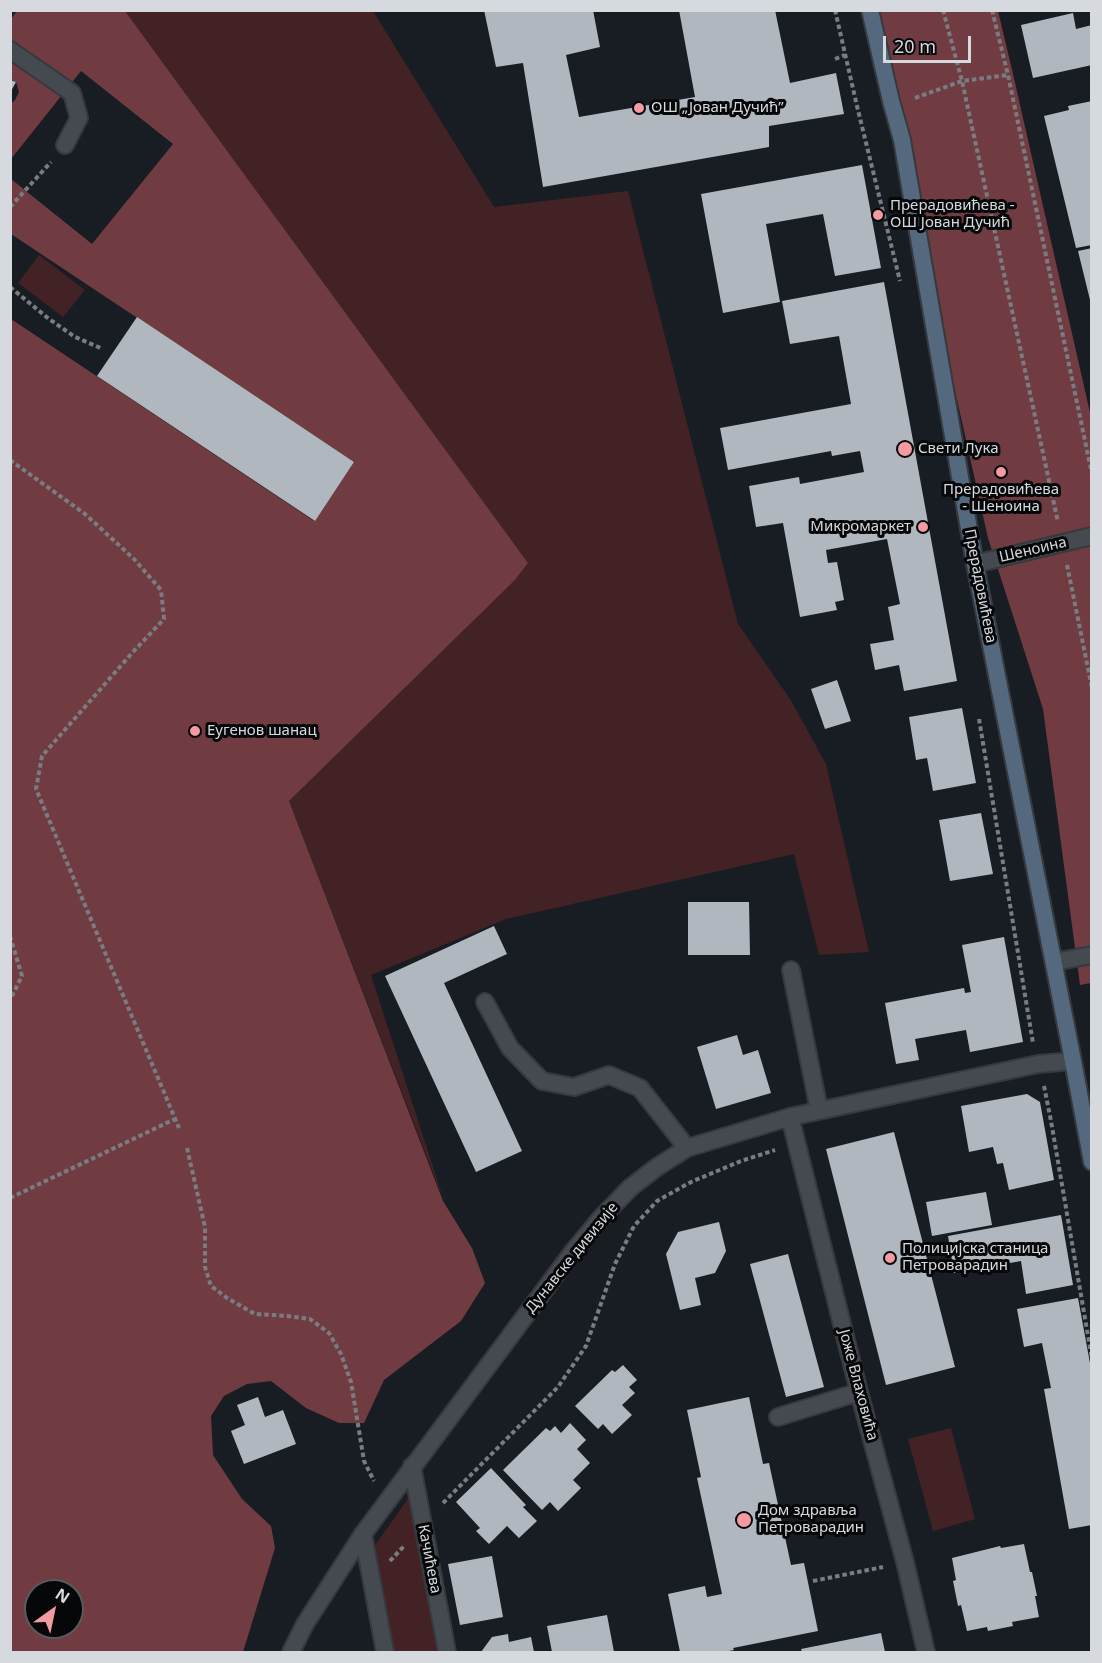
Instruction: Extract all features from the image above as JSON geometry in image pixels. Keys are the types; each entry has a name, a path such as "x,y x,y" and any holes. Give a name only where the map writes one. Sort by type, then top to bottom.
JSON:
{"main road":[{"name":"Прерадовићева","path":"870,10 902,140 975,564 1092,1162"}],"street":[{"path":"10,50 72,93 79,118 65,145"},
{"name":"Шеноина","path":"975,564 1092,537"},
{"path":"1054,963 1092,955"},
{"path":"791,970 819,1110"},
{"path":"485,1002 510,1048 542,1081 574,1087 609,1075 640,1088 687,1148"},
{"name":"Дунавске дивизије","path":"291,1653 305,1624 363,1534 572,1253 630,1188 657,1167 687,1148 790,1117 1038,1064 1074,1061"},
{"name":"Јоже Влаховића","path":"790,1117 859,1392 905,1562 926,1653"},
{"path":"778,1417 859,1392"},
{"name":"Качићева","path":"412,1466 447,1653"},
{"path":"363,1534 385,1653"}],"path":[{"path":"835,10 857,106"},
{"path":"943,10 962,81 1063,543 1092,688"},
{"path":"992,10 1008,75 1092,474"},
{"path":"836,59 845,56"},
{"path":"915,98 962,81 1008,75"},
{"path":"10,207 65,145"},
{"path":"10,287 75,337 103,349"},
{"path":"10,460 85,514 134,559 161,590 164,619 42,756 36,789 179,1128"},
{"path":"10,936 22,976 10,1000"},
{"path":"1044,1086 1092,1359"},
{"path":"10,1198 175,1119"},
{"path":"423,1525 558,1387 586,1346 615,1264 634,1226 657,1201 691,1182 741,1161 797,1143"},
{"path":"187,1148 205,1227 205,1267 211,1286 255,1314 310,1319 329,1333 341,1354 351,1382 364,1461 385,1503"},
{"path":"813,1581 905,1562"}],"shaded area":[{"path":"17,11 125,11 528,563 515,580 289,801 443,1201 472,1248 485,1283 461,1321 384,1380 364,1423 339,1423 306,1408 271,1381 247,1384 224,1396 211,1416 213,1455 242,1499 271,1526 275,1548 243,1652 11,1652 11,319 314,521 354,462 11,234 11,179 92,244 173,144 81,71 11,159 11,104 19,92 16,82 11,80 11,19"},
{"path":"125,11 373,11 494,207 628,191 738,624 790,699 826,764 869,952 819,955 794,854 506,919 371,975 444,1201 289,801 515,580 528,563"},
{"path":"870,11 998,11 1091,417 1091,983 1080,985 1043,709 988,538"},
{"path":"39,255 85,290 63,317 18,283"},
{"path":"951,1428 975,1519 933,1531 908,1439"},
{"path":"412,1493 443,1652 390,1652 371,1551"}],"building":[{"name":"ОШ „Јован Дучић”","path":"484,10 593,10 600,47 566,55 579,117 695,97 679,10 775,10 790,83 836,73 844,114 769,126 769,147 543,187 523,63 496,67"},
{"path":"1073,13 1076,29 1092,25 1092,65 1033,78 1021,25"},
{"path":"10,80 16,82 10,93"},
{"path":"1092,101 1092,245 1076,248 1044,116 1069,110 1068,106"},
{"path":"862,165 881,268 835,276 823,214 766,224 780,302 723,313 701,194"},
{"path":"1092,248 1092,304 1091,304 1078,251"},
{"path":"884,282 957,681 904,691 899,665 875,670 870,644 894,640 888,607 900,604 887,539 826,550 828,563 837,562 844,600 835,602 837,610 800,617 783,523 756,527 749,486 799,477 800,484 864,472 860,451 832,456 831,451 728,470 720,428 851,404 839,336 790,344 782,301"},
{"path":"137,317 354,462 315,521 97,376"},
{"path":"837,680 851,721 825,729 811,689"},
{"path":"962,708 976,783 933,791 927,758 916,760 909,717"},
{"path":"981,813 993,874 950,881 939,820"},
{"path":"688,902 749,902 750,955 688,955"},
{"path":"494,926 507,954 444,983 522,1151 476,1172 385,976"},
{"path":"1004,937 1023,1042 970,1052 966,1030 915,1039 919,1060 896,1064 885,1003 964,988 965,993 971,992 962,945"},
{"path":"737,1035 743,1055 758,1050 771,1093 716,1109 697,1047"},
{"path":"1027,1094 1040,1102 1054,1180 1009,1190 1003,1163 997,1164 993,1147 969,1152 961,1106"},
{"name":"Полицијска станица Петроварадин","path":"894,1132 955,1367 886,1385 826,1149"},
{"path":"986,1192 992,1225 932,1236 926,1202"},
{"path":"1061,1215 1073,1285 1026,1294 1021,1261 954,1273 948,1236"},
{"path":"719,1222 726,1251 715,1273 695,1278 701,1305 680,1310 666,1254 678,1232"},
{"path":"788,1254 824,1387 786,1397 750,1264"},
{"path":"1078,1298 1092,1374 1092,1525 1069,1529 1044,1389 1051,1388 1042,1343 1024,1347 1017,1309"},
{"path":"623,1365 637,1380 629,1387 635,1393 622,1405 632,1415 612,1434 603,1424 598,1429 575,1406 612,1370 615,1372"},
{"path":"258,1397 265,1417 283,1410 296,1444 244,1464 231,1431 245,1425 237,1405"},
{"name":"Дом здравља Петроварадин","path":"749,1397 763,1464 769,1463 791,1565 804,1563 818,1631 723,1652 680,1652 668,1594 705,1586 707,1597 722,1594 697,1478 701,1477 687,1410"},
{"path":"570,1423 586,1440 577,1449 590,1463 573,1480 581,1488 558,1511 550,1502 542,1510 503,1470 546,1428 550,1431 555,1426 561,1433"},
{"path":"491,1468 526,1505 523,1507 537,1521 519,1538 507,1526 489,1544 476,1531 480,1528 456,1502"},
{"path":"1024,1544 1037,1596 1035,1596 1039,1617 1012,1622 1013,1626 988,1631 987,1627 967,1631 961,1605 958,1606 953,1581 956,1580 952,1558 1000,1546 1001,1548"},
{"path":"492,1556 503,1617 460,1625 448,1564"},
{"path":"607,1615 614,1652 552,1652 547,1626"},
{"path":"881,1633 885,1652 802,1652 801,1649"},
{"path":"508,1634 509,1642 531,1637 534,1652 481,1652 492,1637"}],"place":[{"name":"ОШ „Јован Дучић”","path":"639,108"},
{"name":"Прерадовићева - ОШ Јован Дучић","path":"878,215"},
{"name":"Свети Лука","path":"905,449"},
{"name":"Прерадовићева - Шеноина","path":"1001,472"},
{"name":"Микромаркет","path":"923,527"},
{"name":"Еугенов шанац","path":"195,731"},
{"name":"Полицијска станица Петроварадин","path":"890,1258"},
{"name":"Дом здравља Петроварадин","path":"744,1520"}]}
